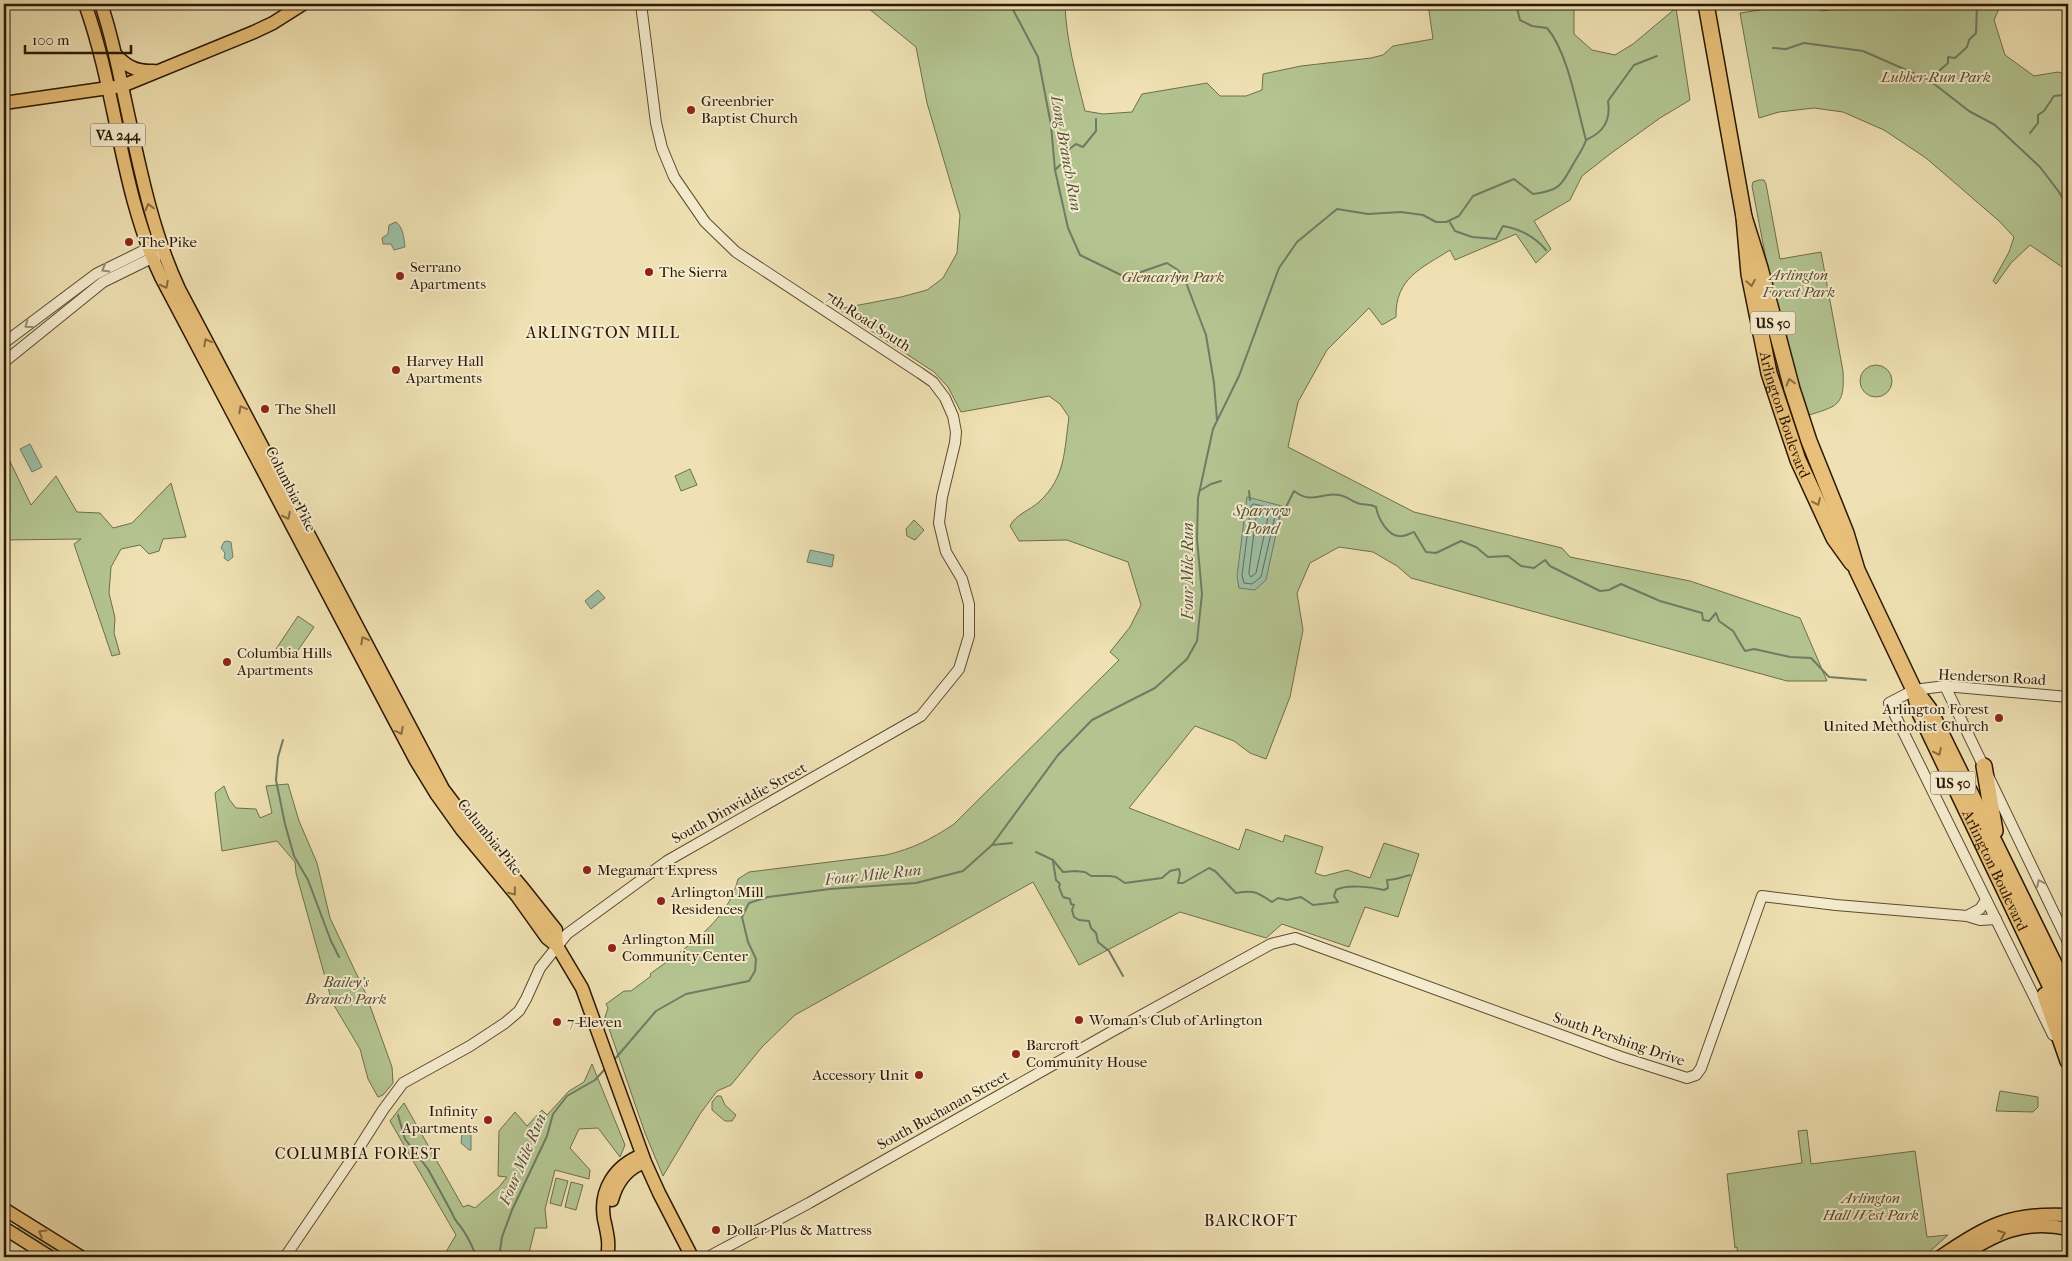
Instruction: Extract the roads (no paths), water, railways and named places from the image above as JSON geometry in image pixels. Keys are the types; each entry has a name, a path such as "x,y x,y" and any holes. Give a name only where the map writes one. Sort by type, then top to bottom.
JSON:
{"highway":[{"name":"Arlington Boulevard","path":"1706,4 1744,217 1801,420 1846,533 1857,570 1914,690 1920,713 2068,1024"},
{"name":"Arlington Boulevard","path":"1914,690 1930,708 2068,992"},
{"path":"1984,766 1999,850"},
{"path":"1996,873 2048,1004 2068,1061"},
{"path":"2045,944 2068,978"}],"main road":[{"name":"Columbia Pike","path":"85,4 108,88 129,182 156,250 443,789 556,930 557,946 582,988 643,1159 692,1257"},
{"name":"Columbia Pike","path":"101,4 140,166 156,250"},
{"path":"4,103 122,86 273,23 303,4"},
{"path":"114,54 134,70 158,71"},
{"path":"607,1257 609,1240 604,1218 604,1206 609,1184 622,1166 643,1159"},
{"path":"614,1257 616,1240 612,1218 613,1198 622,1178 643,1159"},
{"path":"4,1209 81,1257"},
{"path":"1940,1257 1983,1229 2006,1220 2030,1215 2068,1216"},
{"path":"1960,1257 1989,1239 2028,1226 2051,1225 2068,1229"},
{"path":"4,1228 50,1257"}],"street":[{"name":"7th Road South","path":"641,4 656,123 662,148 674,177 705,222 736,252 933,382 951,409 956,432 955,443 942,497 939,523 946,552 962,579 968,598 969,636 959,669 940,694"},
{"path":"4,343 96,274 117,262 156,250"},
{"path":"4,362 97,287 156,250"},
{"path":"1945,686 2068,942"},
{"name":"Henderson Road","path":"1914,690 1945,686 2068,697"},
{"path":"1914,690 1889,703 2068,1068"},
{"name":"South Dinwiddie Street","path":"285,1257 403,1083 470,1046 505,1023 519,1011 540,968 567,934 666,861 921,716 940,694"},
{"name":"South Pershing Drive","path":"1271,944 1295,938 1621,1057 1687,1078 1696,1075 1700,1070 1762,896 1836,905 1967,916 1980,920 1996,919"},
{"path":"1967,916 1980,909 1986,900"},
{"name":"South Buchanan Street","path":"708,1257 761,1230 1111,1032 1271,944"}],"water":[{"path":"396,222 402,230 405,247 394,250 391,244 383,244 382,238 388,234 389,225"},
{"path":"30,444 42,467 32,472 20,449"},
{"name":"Sparrow Pond","path":"1247,497 1282,506 1266,580 1255,590 1239,588 1237,576"},
{"path":"224,542 231,542 233,557 228,561 224,558 225,553 221,548"},
{"path":"810,550 834,555 832,567 807,562"},
{"path":"598,590 605,598 591,609 585,601"},
{"path":"462,1124 471,1133 471,1150 461,1143 462,1134 456,1129"}],"waterway":[{"name":"Long Branch Run","path":"1010,4 1038,57 1051,125 1055,170 1068,228 1080,255 1121,275 1138,273 1167,263 1178,270 1185,280 1206,335 1214,383 1217,420"},
{"name":"Four Mile Run","path":"614,1060 656,1011 686,994 749,981 755,971 756,959 748,942 742,917 749,903 768,897 830,889 916,883 963,871 992,845 1058,755 1092,720 1155,688 1187,659 1197,641 1202,594 1197,539 1198,498 1213,429 1239,376 1279,268 1297,242 1337,209 1368,214 1401,212 1423,215 1436,222 1446,222 1459,216 1473,196 1514,179 1533,194 1550,190 1560,185 1582,149 1586,140 1571,81 1561,51 1547,28 1532,26 1520,20 1516,4"},
{"path":"1930,79 1948,63 1948,57 1955,58 1967,47 1969,40 1976,33 1977,4"},
{"path":"1773,48 1786,49 1804,43 1863,51 1929,80 1969,111 1995,125 2040,167 2059,192 2068,208"},
{"path":"1586,140 1605,125 1609,108 1608,101 1634,65 1657,56"},
{"path":"2030,133 2038,123 2038,115 2044,111 2054,96 2064,95 2068,91"},
{"path":"1064,159 1068,150 1076,144 1083,147 1096,131 1096,119"},
{"name":"Long Branch Run","path":"1055,170 1060,165"},
{"path":"1449,221 1455,231 1472,237 1496,239 1503,226 1516,229 1532,237 1546,250"},
{"path":"1201,490 1221,481"},
{"path":"1249,491 1250,500"},
{"path":"1279,517 1294,491 1312,498 1332,495 1342,496 1358,503 1376,507 1381,522 1392,534 1404,536 1414,532 1426,552 1436,553 1461,541 1476,547 1488,557 1508,556 1521,566 1534,568 1545,560 1550,566 1600,591 1609,590 1621,584 1660,601 1702,613 1703,620 1709,621 1716,613 1719,621 1733,631 1745,651 1754,649 1790,657 1811,658 1829,677 1866,680"},
{"path":"283,740 278,757 276,780 285,824 294,856 308,880 339,957"},
{"path":"992,845 1012,843"},
{"path":"1036,852 1053,860 1063,872 1075,871 1085,872 1091,876 1116,877 1125,883 1162,878 1170,871 1179,869 1178,883 1183,883 1209,868 1215,871 1236,893 1256,893 1272,902 1278,898 1287,900 1301,897 1313,905 1338,902 1334,896 1336,890 1341,888 1359,887 1384,890 1388,888 1387,880 1410,875"},
{"path":"1053,861 1056,880 1060,884 1059,887 1063,897 1070,899 1071,904 1074,905 1072,910 1074,917 1079,920 1089,921 1091,928 1096,933 1098,942 1109,951 1123,976"},
{"name":"Four Mile Run","path":"499,1257 502,1237 512,1210 547,1136 553,1114 567,1096 595,1080 605,1069"},
{"path":"398,1115 405,1139 428,1169 454,1218 469,1240 476,1257"}],"place":[{"name":"Greenbrier Baptist Church","path":"691,110"},
{"name":"The Pike","path":"129,242"},
{"name":"The Sierra","path":"649,272"},
{"name":"Serrano Apartments","path":"400,276"},
{"name":"Harvey Hall Apartments","path":"396,370"},
{"name":"The Shell","path":"265,409"},
{"name":"Columbia Hills Apartments","path":"227,662"},
{"name":"Arlington Forest United Methodist Church","path":"1999,718"},
{"name":"Megamart Express","path":"587,870"},
{"name":"Arlington Mill Residences","path":"661,901"},
{"name":"Arlington Mill Community Center","path":"612,948"},
{"name":"Woman's Club of Arlington","path":"1079,1020"},
{"name":"7-Eleven","path":"557,1022"},
{"name":"Barcroft Community House","path":"1016,1054"},
{"name":"Accessory Unit","path":"919,1075"},
{"name":"Infinity Apartments","path":"488,1120"},
{"name":"Dollar Plus & Mattress","path":"716,1230"}],"district":[{"name":"ARLINGTON MILL","path":"603,332"},
{"name":"COLUMBIA FOREST","path":"358,1153"},
{"name":"BARCROFT","path":"1251,1220"}],"park label":[{"name":"Lubber Run Park","path":"1936,77"},
{"name":"Glencarlyn Park","path":"1173,277"},
{"name":"Arlington Forest Park","path":"1799,284"},
{"name":"Bailey's Branch Park","path":"346,990"},
{"name":"Arlington Hall West Park","path":"1871,1206"}]}
